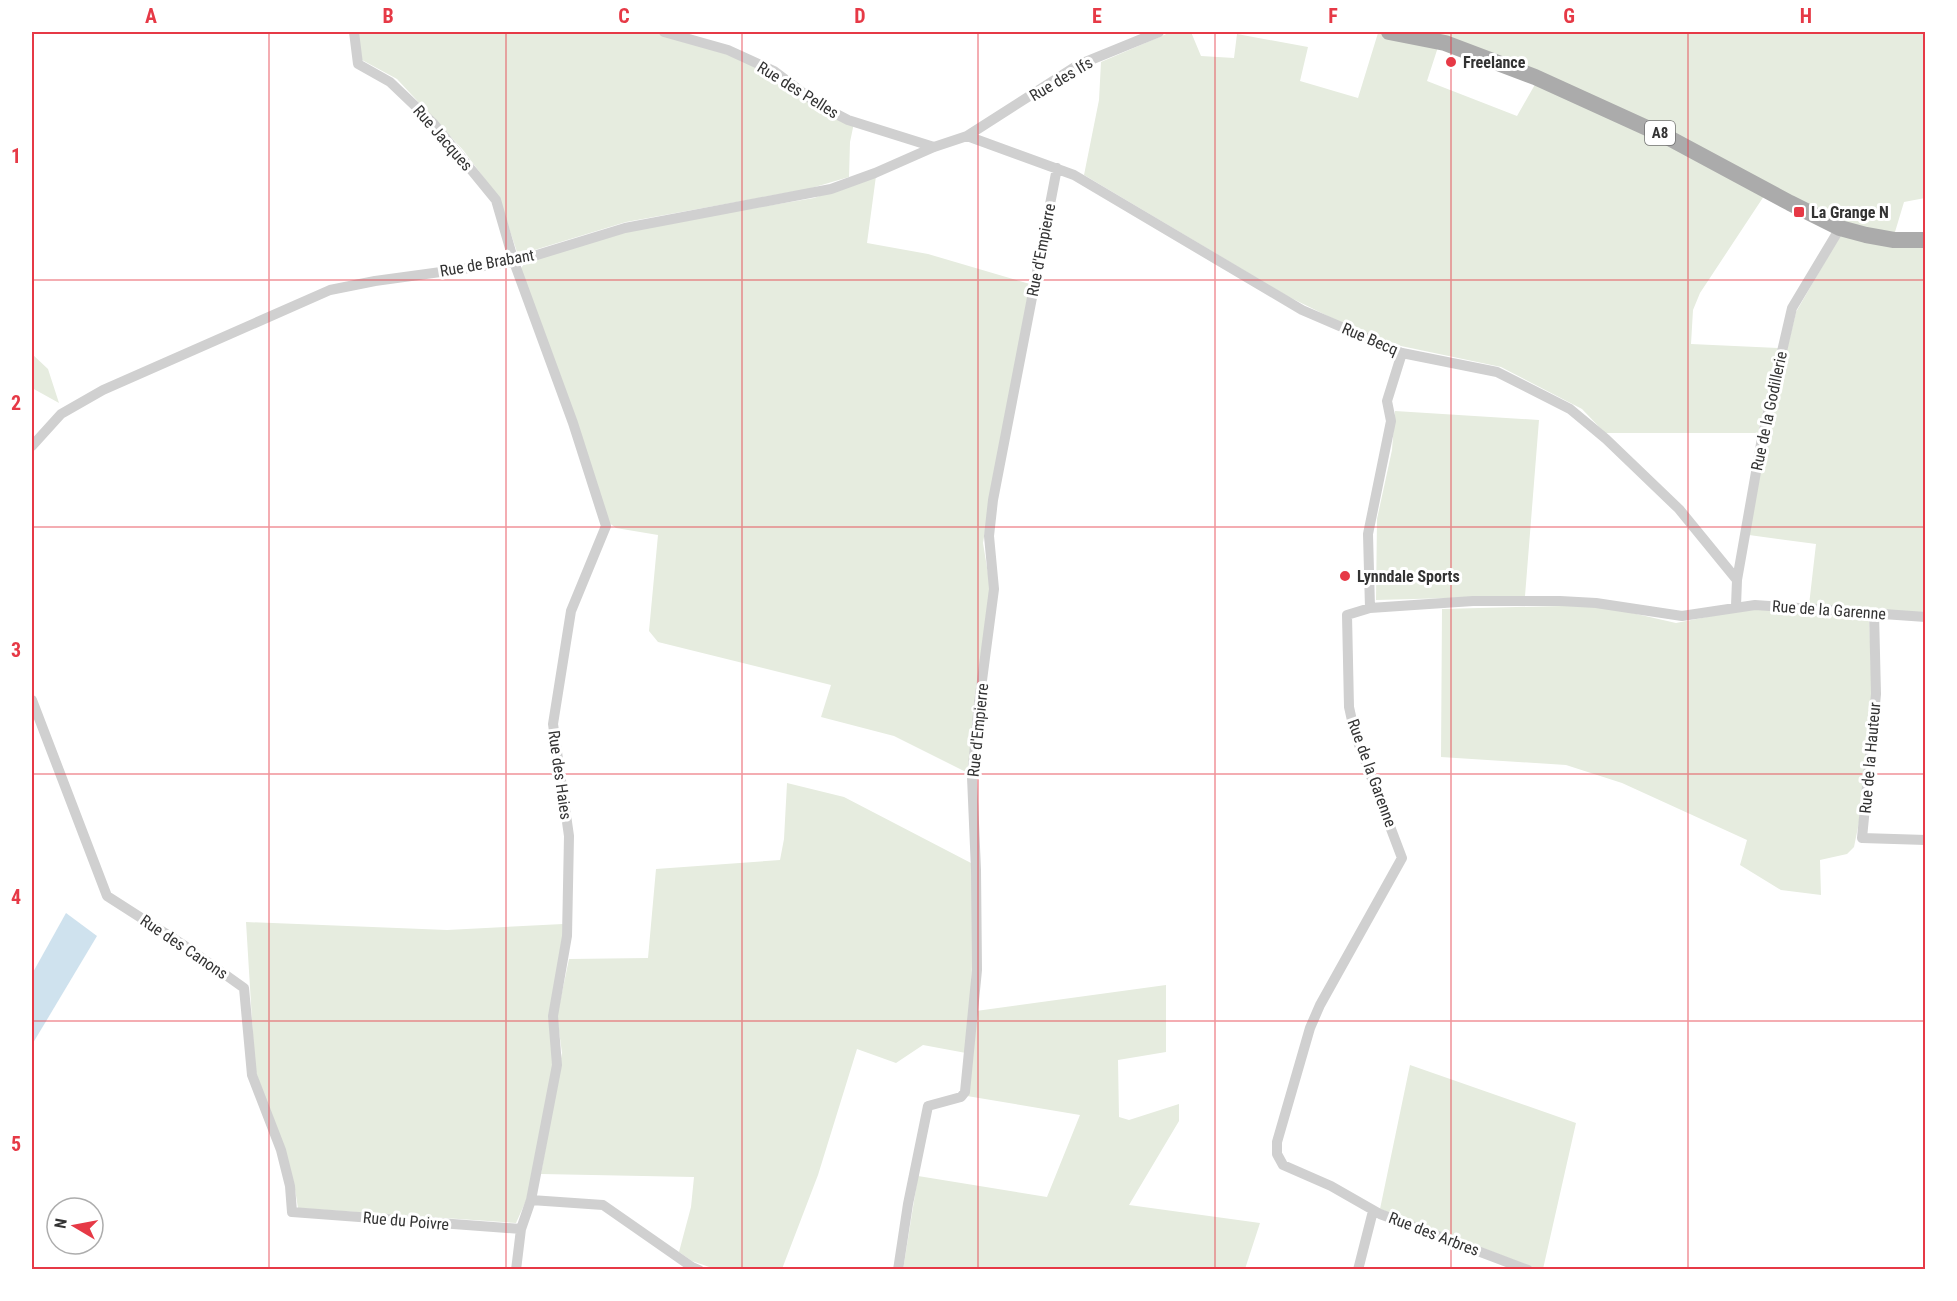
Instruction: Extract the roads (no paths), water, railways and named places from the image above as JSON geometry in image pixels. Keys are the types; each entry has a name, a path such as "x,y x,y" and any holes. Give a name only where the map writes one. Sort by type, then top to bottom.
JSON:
{"main road":[{"name":"A8","path":"1389,32 1444,43 1535,77 1669,138 1840,228 1866,236 1894,240 1926,240"}],"street":[{"name":"Rue Jacques","path":"354,32 358,64 390,82 433,123 496,200 514,262"},
{"name":"Rue des Pelles","path":"664,32 728,50 774,72 819,105 848,120 934,147"},
{"name":"Rue des Ifs","path":"967,136 1078,65 1140,35 1159,32"},
{"name":"Rue de Brabant","path":"32,446 61,414 103,390 330,290 375,281 514,262 625,228 831,189 875,174 934,147 967,136"},
{"name":"Rue Becq","path":"967,136 1074,175 1302,310 1402,353 1497,372 1570,409 1679,509 1737,580"},
{"name":"Rue d'Empierre","path":"898,1269 908,1204 928,1106 961,1096 965,1092 977,970 972,777 994,589 989,536 993,500 1057,168"},
{"name":"Rue de la Godillerie","path":"1736,606 1737,580 1762,438 1792,308 1840,228"},
{"name":"Rue des Haies","path":"514,262 573,423 606,526 572,610 553,724 569,836 567,936 553,1016 557,1065 531,1200 521,1229 516,1269"},
{"path":"1370,608 1368,534 1390,421 1387,401 1402,353"},
{"name":"Rue de la Garenne","path":"1373,1211 1331,1186 1283,1165 1277,1154 1277,1142 1310,1028 1320,1005 1402,858 1355,734 1349,707 1347,615 1370,608 1473,601 1560,601 1596,603 1682,616 1736,606 1755,605 1926,617"},
{"name":"Rue de la Hauteur","path":"1874,613 1876,694 1862,838 1926,840"},
{"name":"Rue des Canons","path":"32,700 107,896 185,946 244,988 252,1075 281,1150 290,1186 292,1212"},
{"path":"531,1200 603,1205 692,1267 699,1269"},
{"path":"1358,1269 1373,1211"},
{"name":"Rue des Arbres","path":"1373,1211 1528,1269"},
{"name":"Rue du Poivre","path":"292,1212 521,1229"}],"water":[{"path":"66,913 97,936 33,1043 32,974"}],"place":[{"name":"Freelance","path":"1451,62"},
{"name":"La Grange N","path":"1799,212"},
{"name":"Lynndale Sports","path":"1345,576"}]}
